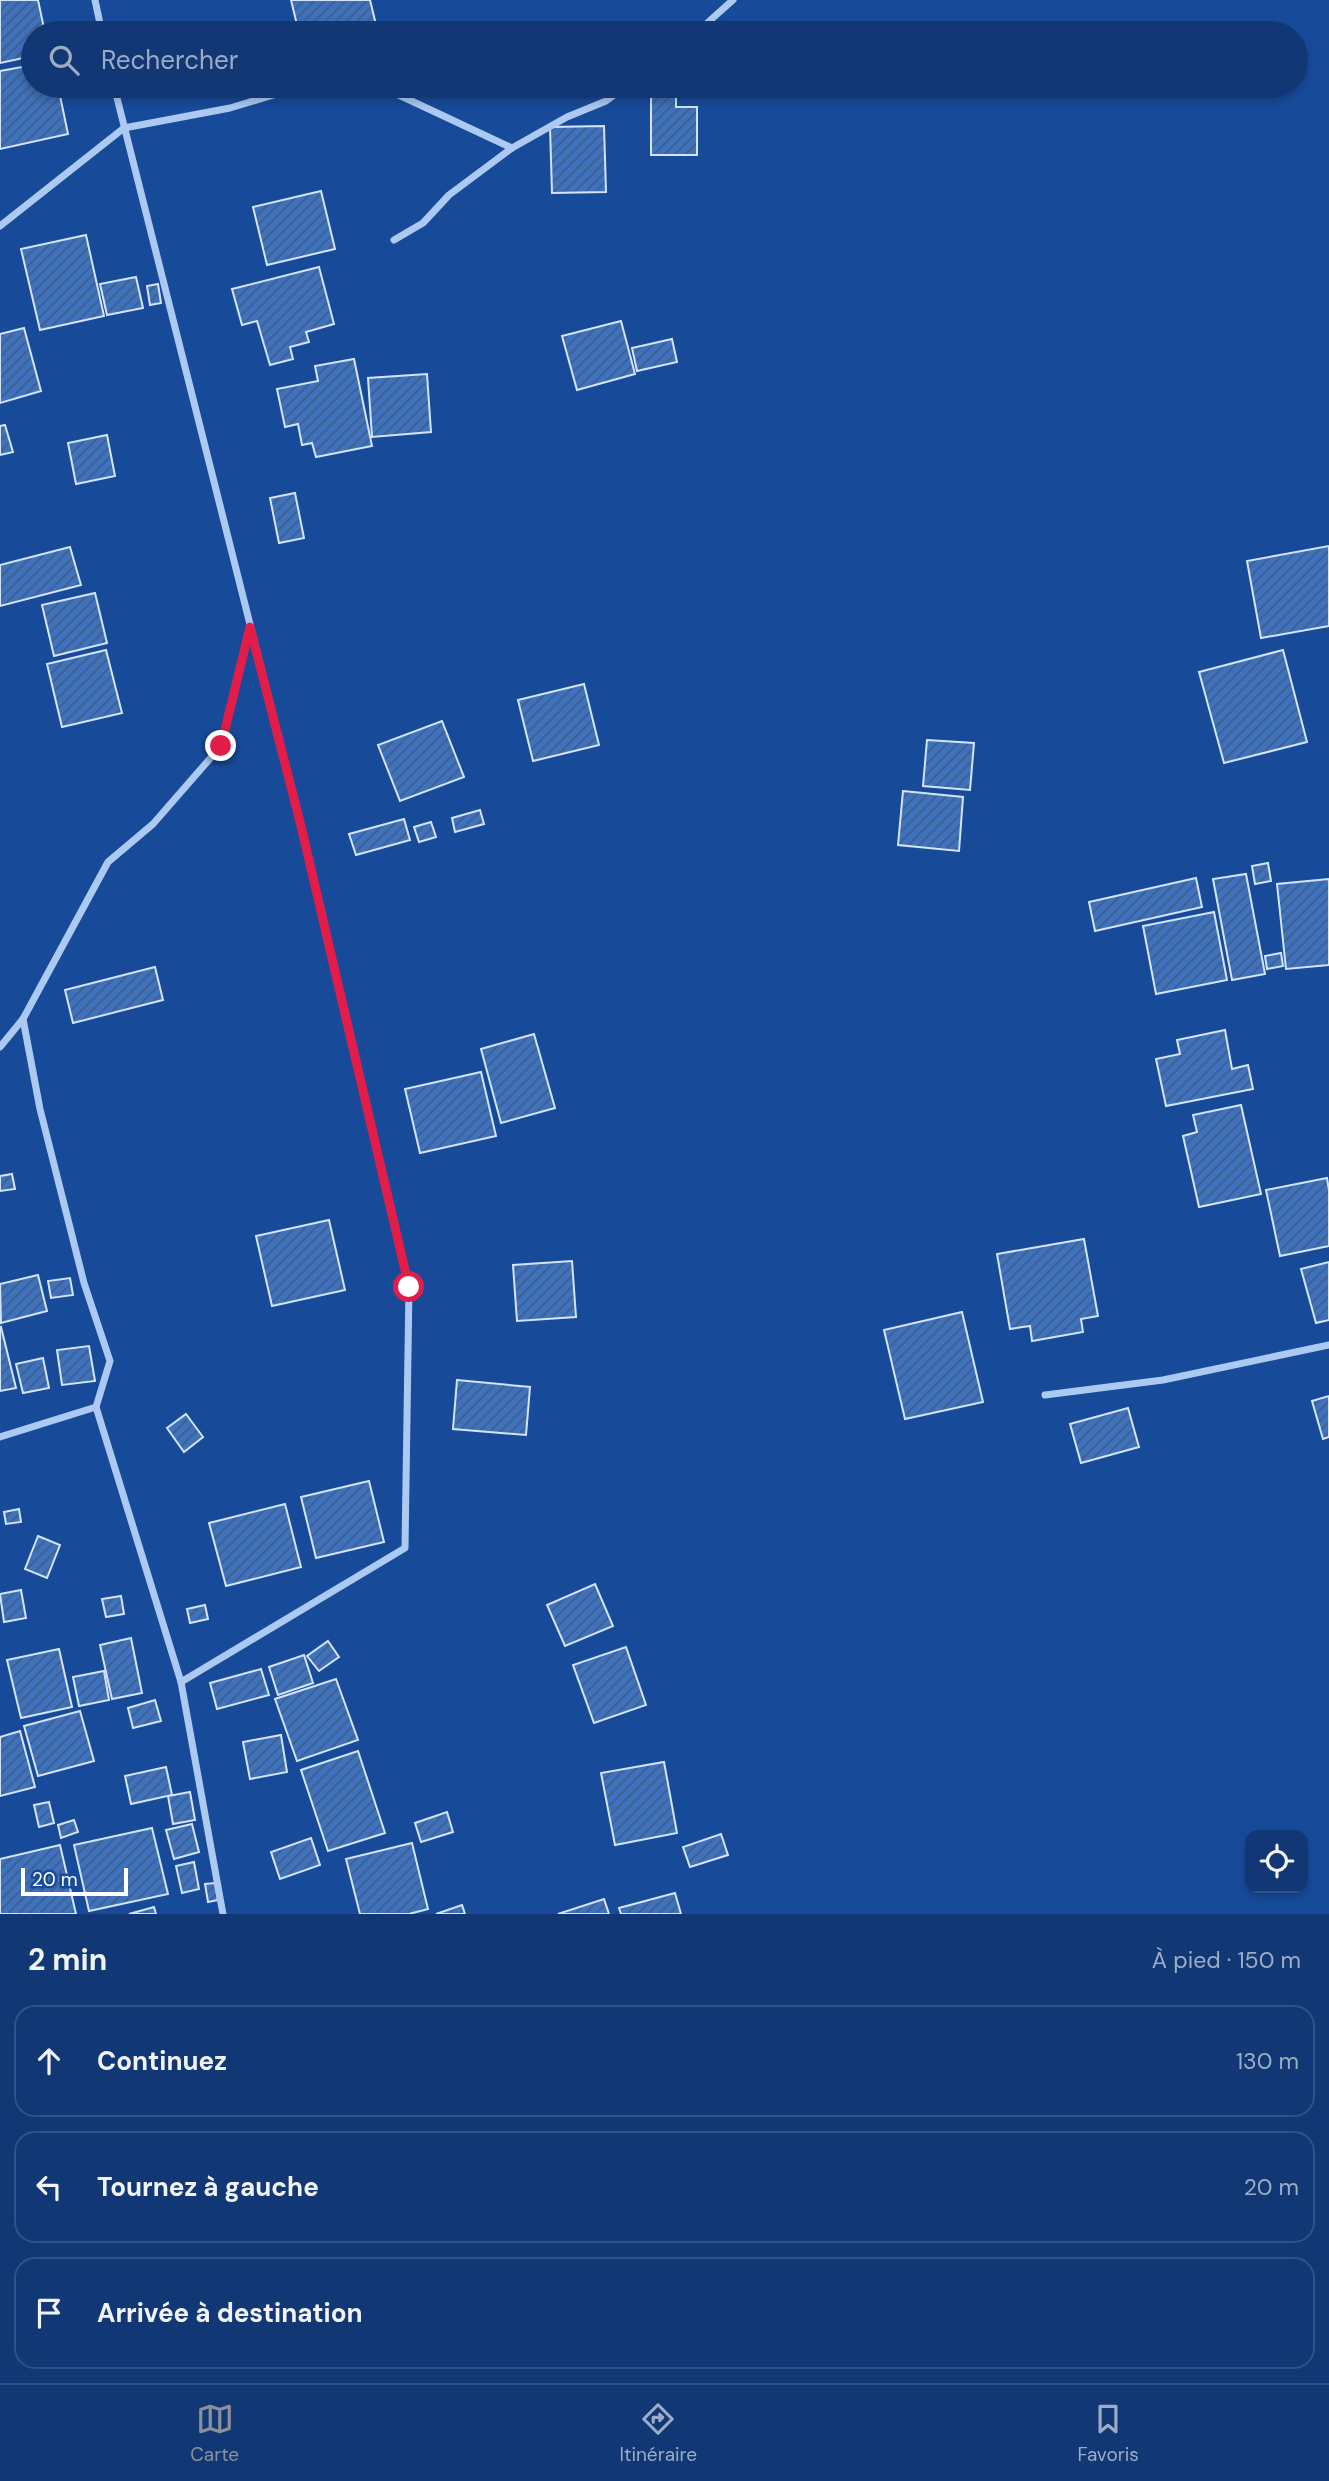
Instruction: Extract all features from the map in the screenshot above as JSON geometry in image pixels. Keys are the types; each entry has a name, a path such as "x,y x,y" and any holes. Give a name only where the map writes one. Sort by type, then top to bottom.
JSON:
{"street":[{"path":"95,0 99,21"},
{"path":"709,21 733,0"},
{"path":"117,98 301,826 409,1287 405,1548 181,1682"},
{"path":"0,226 124,128 230,108 263,98"},
{"path":"405,98 512,148"},
{"path":"394,240 423,223 449,195 512,148 567,117 610,98"},
{"path":"0,1047 23,1018 108,862 153,824 221,746 250,627"},
{"path":"23,1018 40,1109 85,1283 110,1362 96,1407 181,1682 223,1914"},
{"path":"1045,1395 1163,1380 1329,1345"},
{"path":"0,1437 96,1407"}],"building":[{"path":"0,0 38,0 42,21 21,21 21,59 0,63"},
{"path":"291,0 370,0 375,21 296,21"},
{"path":"21,67 21,98 60,98 68,134 0,149 0,71"},
{"path":"651,98 676,98 676,107 697,107 697,155 651,155"},
{"path":"604,126 606,192 552,193 550,127"},
{"path":"321,191 335,249 267,265 253,207"},
{"path":"86,235 104,316 40,330 21,249"},
{"path":"319,267 334,324 306,332 309,342 290,347 293,359 270,365 257,321 242,325 232,289"},
{"path":"136,277 143,308 107,315 100,284"},
{"path":"158,284 161,303 150,305 147,286"},
{"path":"621,321 635,374 577,390 562,336"},
{"path":"24,328 41,391 0,403 0,334"},
{"path":"672,339 677,362 637,371 632,348"},
{"path":"354,359 372,446 316,457 312,443 302,445 298,424 285,427 277,389 318,381 315,366"},
{"path":"427,374 431,432 372,437 368,378"},
{"path":"5,425 13,452 0,455 0,426"},
{"path":"107,435 115,476 76,484 68,443"},
{"path":"295,493 304,538 279,543 270,498"},
{"path":"1329,546 1329,626 1261,638 1247,561"},
{"path":"70,547 81,585 0,606 0,565"},
{"path":"95,593 107,643 54,656 42,605"},
{"path":"106,650 122,713 62,727 47,664"},
{"path":"1283,650 1307,742 1224,763 1199,672"},
{"path":"584,684 599,745 533,761 518,700"},
{"path":"442,721 464,777 400,801 378,745"},
{"path":"927,740 974,743 970,790 923,786"},
{"path":"903,791 963,797 959,851 898,845"},
{"path":"480,810 484,824 455,832 452,818"},
{"path":"404,819 410,840 356,855 349,834"},
{"path":"431,822 436,837 419,842 414,827"},
{"path":"1268,863 1271,881 1255,884 1252,866"},
{"path":"1246,874 1265,974 1232,980 1213,879"},
{"path":"1196,878 1202,907 1095,931 1089,902"},
{"path":"1329,879 1329,965 1286,969 1277,884"},
{"path":"1214,912 1227,980 1156,994 1143,926"},
{"path":"1281,953 1283,966 1267,969 1265,956"},
{"path":"155,967 163,1000 73,1023 65,990"},
{"path":"1225,1030 1232,1069 1248,1065 1253,1089 1166,1106 1156,1059 1180,1054 1177,1040"},
{"path":"534,1034 555,1108 501,1123 481,1049"},
{"path":"481,1072 496,1136 420,1153 405,1089"},
{"path":"1241,1105 1261,1194 1199,1207 1183,1136 1197,1132 1193,1115"},
{"path":"12,1174 15,1189 0,1191 0,1176"},
{"path":"1327,1178 1329,1246 1280,1256 1266,1190"},
{"path":"329,1220 345,1290 272,1306 256,1236"},
{"path":"1084,1239 1098,1316 1081,1319 1083,1332 1032,1341 1030,1326 1010,1329 997,1254"},
{"path":"572,1261 576,1317 517,1321 513,1265"},
{"path":"1329,1262 1329,1320 1316,1323 1301,1269"},
{"path":"38,1275 47,1311 1,1323 0,1284"},
{"path":"70,1278 73,1295 51,1298 48,1281"},
{"path":"962,1312 983,1402 905,1419 884,1330"},
{"path":"0,1328 16,1388 0,1391"},
{"path":"89,1346 95,1381 62,1385 57,1350"},
{"path":"43,1358 49,1388 23,1393 16,1364"},
{"path":"457,1380 530,1387 526,1435 453,1429"},
{"path":"1329,1396 1329,1437 1323,1439 1312,1401"},
{"path":"1128,1408 1139,1447 1081,1463 1070,1424"},
{"path":"186,1414 203,1437 184,1452 167,1428"},
{"path":"369,1481 384,1542 316,1558 301,1497"},
{"path":"285,1504 301,1567 226,1586 209,1523"},
{"path":"19,1509 21,1522 6,1524 4,1512"},
{"path":"38,1536 60,1545 47,1578 25,1569"},
{"path":"595,1584 613,1626 565,1646 547,1605"},
{"path":"21,1590 26,1618 4,1622 0,1594"},
{"path":"121,1596 124,1614 106,1617 102,1599"},
{"path":"205,1605 208,1619 190,1623 187,1609"},
{"path":"131,1638 142,1693 112,1699 100,1645"},
{"path":"328,1641 339,1657 319,1671 307,1656"},
{"path":"626,1647 646,1705 594,1723 573,1665"},
{"path":"59,1649 72,1707 21,1718 7,1660"},
{"path":"304,1655 313,1683 278,1695 269,1667"},
{"path":"261,1669 269,1695 217,1709 210,1683"},
{"path":"104,1671 109,1700 79,1706 73,1677"},
{"path":"336,1679 358,1740 297,1761 275,1699"},
{"path":"155,1700 161,1721 133,1728 128,1708"},
{"path":"80,1711 94,1761 38,1776 24,1726"},
{"path":"20,1731 35,1787 0,1796 0,1737"},
{"path":"281,1735 287,1772 250,1779 243,1742"},
{"path":"358,1751 385,1833 328,1851 301,1770"},
{"path":"664,1762 677,1833 615,1845 601,1773"},
{"path":"166,1767 172,1795 131,1804 125,1776"},
{"path":"190,1792 195,1820 173,1824 168,1796"},
{"path":"49,1802 54,1823 39,1827 34,1805"},
{"path":"447,1812 453,1832 421,1842 415,1823"},
{"path":"74,1820 78,1832 61,1838 58,1825"},
{"path":"192,1824 199,1852 174,1859 166,1830"},
{"path":"152,1828 168,1894 89,1911 74,1845"},
{"path":"721,1834 728,1855 690,1867 683,1847"},
{"path":"311,1838 320,1865 280,1879 271,1852"},
{"path":"412,1843 428,1909 409,1914 360,1914 346,1859"},
{"path":"60,1845 76,1914 0,1914 0,1859"},
{"path":"194,1862 199,1889 182,1893 176,1866"},
{"path":"215,1883 218,1900 208,1902 205,1884"},
{"path":"675,1893 681,1914 621,1914 619,1908"},
{"path":"604,1899 609,1914 558,1914"},
{"path":"462,1905 465,1914 436,1914"},
{"path":"154,1907 156,1914 129,1914"}],"route":[{"path":"221,746 250,627 301,826 409,1287"}]}
